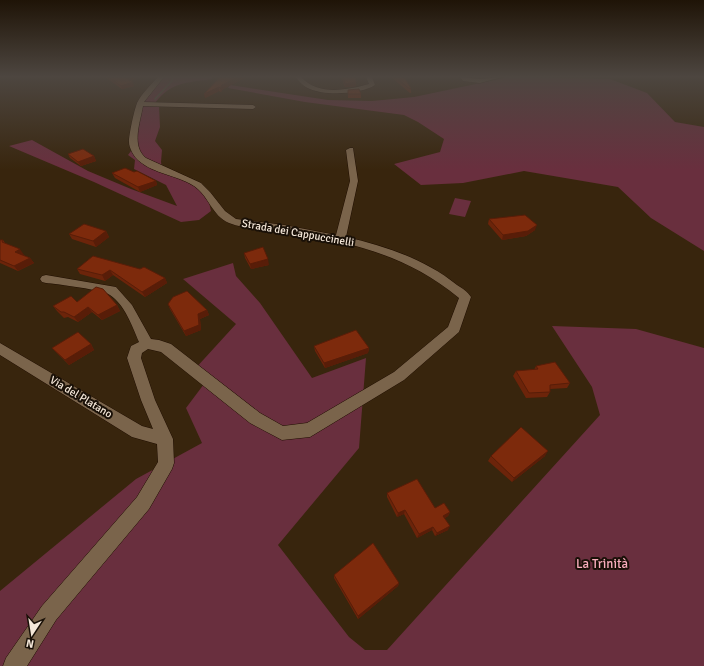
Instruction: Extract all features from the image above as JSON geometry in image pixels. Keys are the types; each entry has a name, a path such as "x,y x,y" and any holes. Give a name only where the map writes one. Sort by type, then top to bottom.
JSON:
{"street":[{"name":"Strada dei Cappuccinelli","path":"139,108 132,142 134,148 142,159 182,176 199,186 207,194 217,210 232,220 246,225 281,228 366,245 419,264 451,285 465,298 454,329 399,376 310,430 282,433 255,418 166,348 158,345 146,344"},
{"path":"340,240 354,181 354,168 350,156 350,150"},
{"path":"14,666 49,613 143,503 166,463 165,439 148,400 134,358 136,350 146,344 130,310 120,296 112,290 46,279"},
{"name":"Via del Platano","path":"0,348 138,432 165,439"}],"green space":[{"path":"139,108 159,108 160,127 155,141 162,150 162,168 182,176 207,194 211,211 199,220 181,222 94,182 9,146 32,140 88,171 177,206 166,185 134,169 135,160 128,155 134,147"},
{"path":"351,108 662,108 675,122 704,127 704,251 651,218 618,187 524,171 463,183 421,185 394,164 440,152 444,139 418,122 404,115"},
{"path":"455,198 471,201 465,217 449,214"},
{"name":"La Trinità","path":"233,263 236,276 260,303 312,378 366,358 359,448 278,545 349,637 365,650 387,650 600,415 592,387 552,326 636,329 704,348 704,666 0,666 0,591 136,479 202,443 186,408 207,380 194,370 236,324 183,279"}],"building":[{"path":"83,149 94,156 78,162 68,154"},
{"path":"125,168 134,172 137,171 156,181 138,187 112,173"},
{"path":"525,215 537,225 528,231 503,235 489,219"},
{"path":"84,224 106,231 93,241 69,234"},
{"path":"0,240 3,240 2,242 20,249 15,252 30,258 14,266 0,260"},
{"path":"263,247 268,259 250,264 244,253"},
{"path":"93,256 140,269 144,267 165,278 142,292 110,270 102,275 77,269"},
{"path":"96,287 103,289 117,305 98,315 88,307 74,317 61,312 53,306 71,296 77,302"},
{"path":"187,291 207,310 198,314 199,325 184,331 168,304 173,297"},
{"path":"356,330 369,348 324,363 314,346"},
{"path":"78,332 91,344 65,360 52,348"},
{"path":"555,362 570,383 550,385 550,392 529,393 516,371 538,369 536,366"},
{"path":"521,427 548,451 514,478 491,456"},
{"path":"417,479 435,508 444,503 450,512 443,516 450,526 437,533 433,527 419,534 405,510 398,513 387,493"},
{"path":"373,543 399,583 358,616 334,575"}]}
